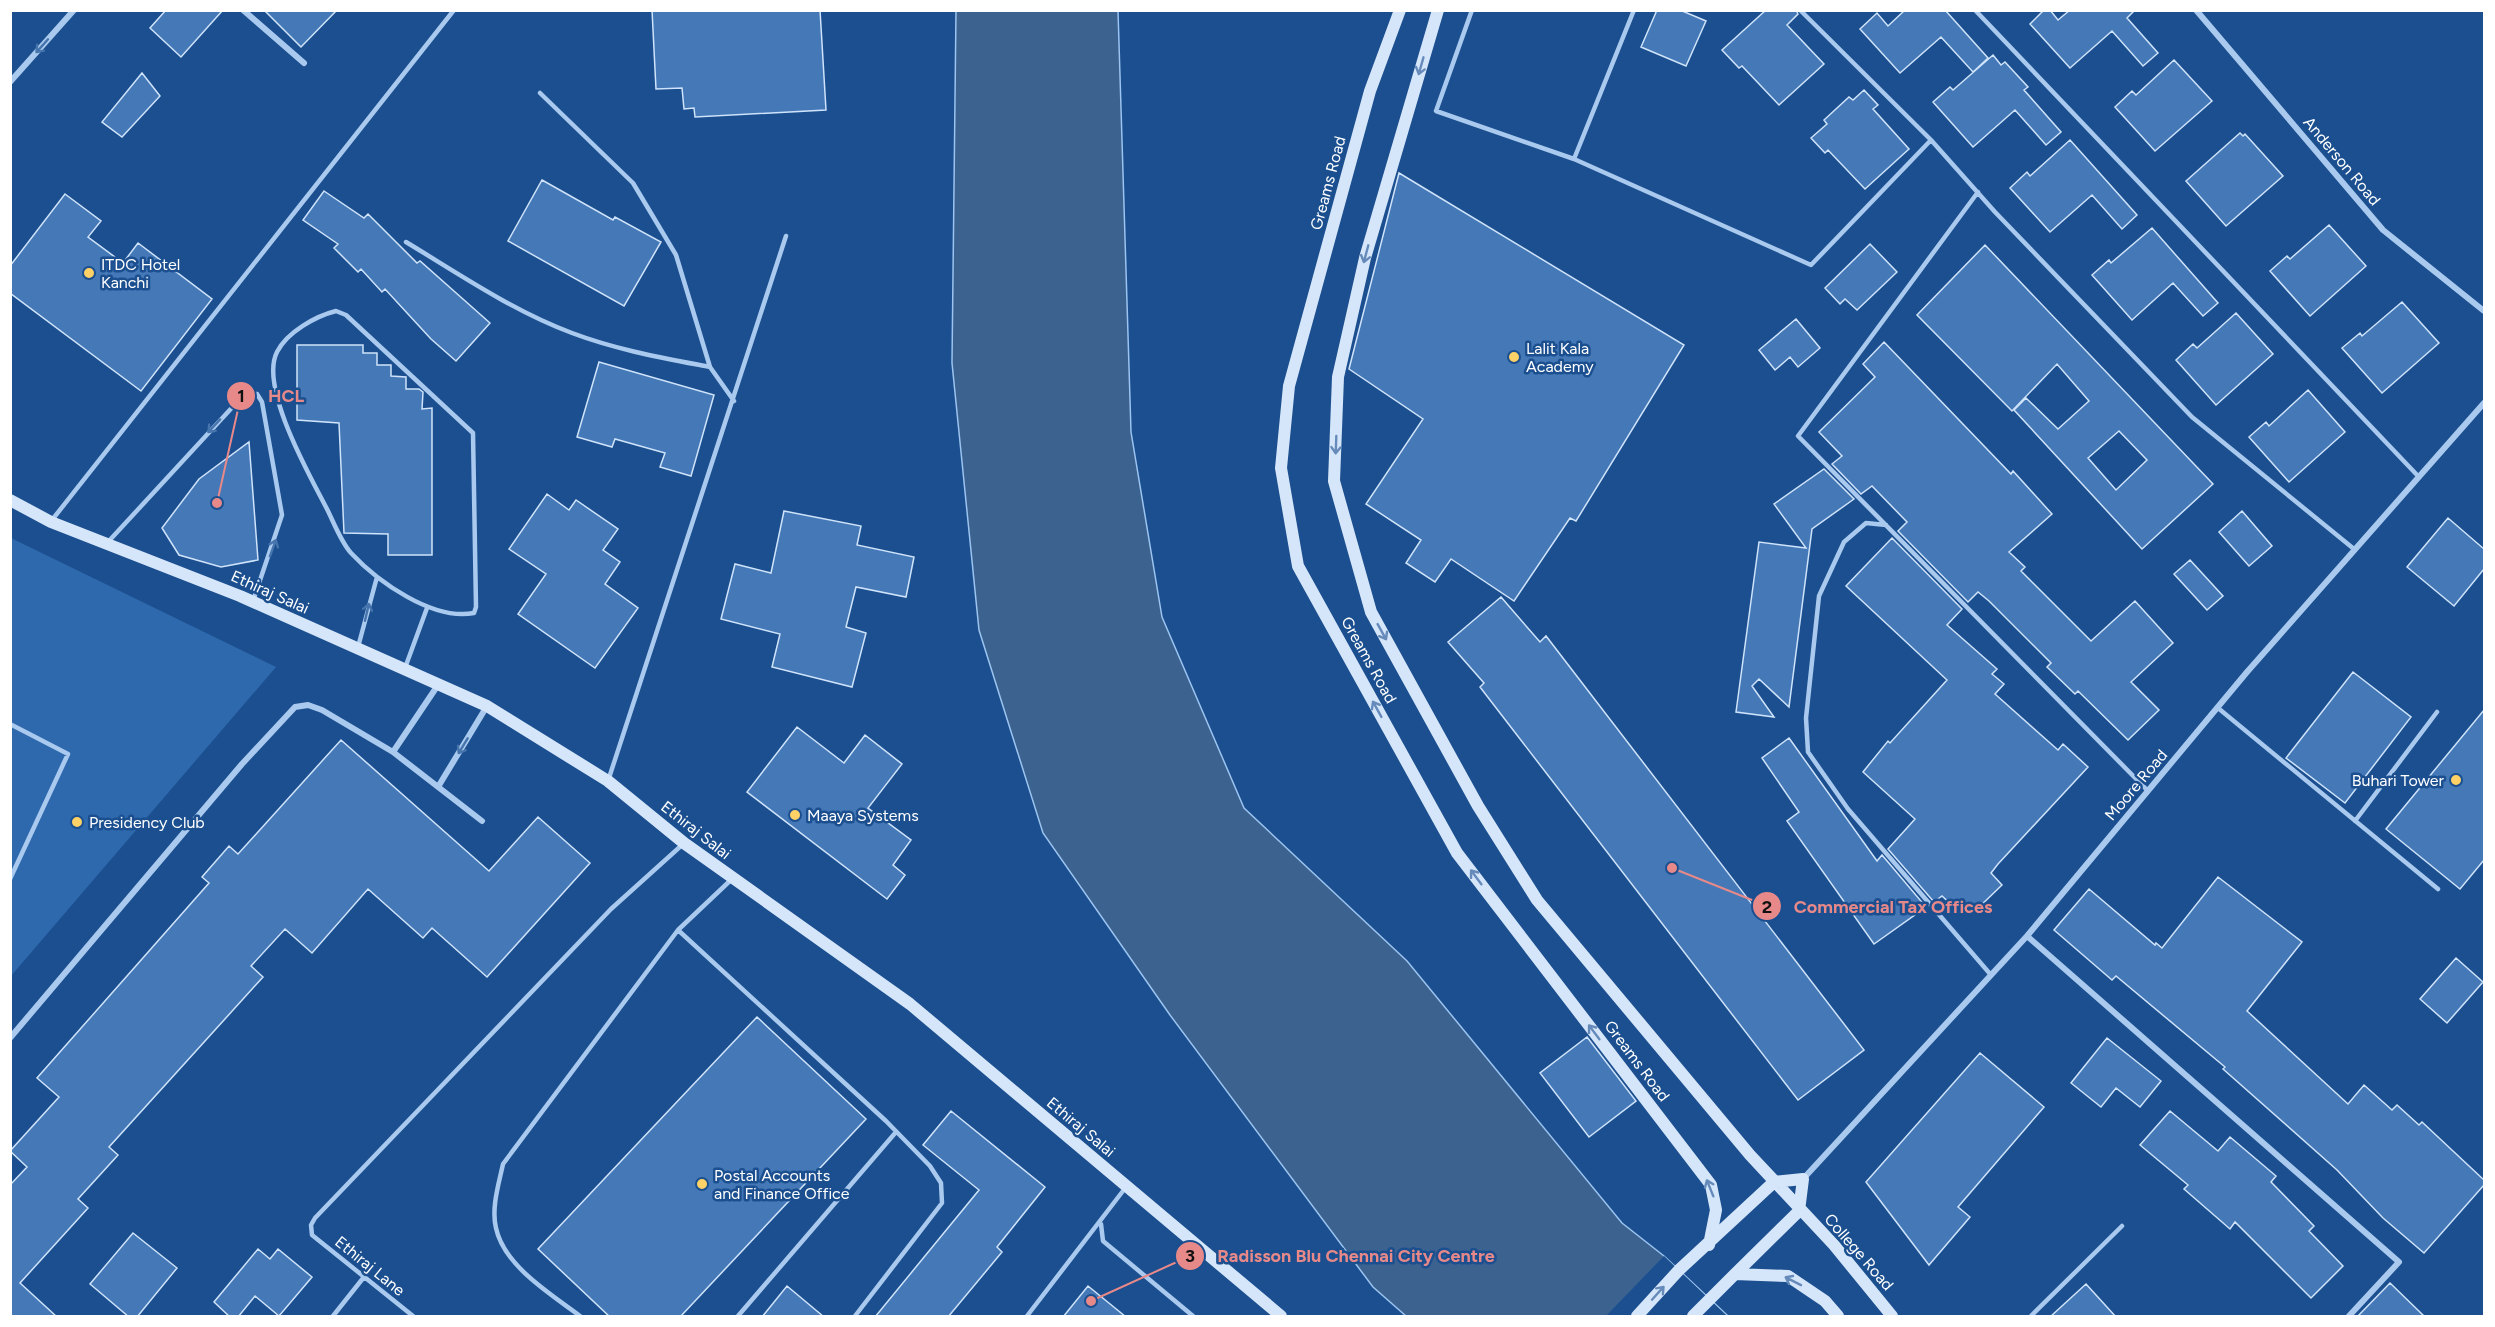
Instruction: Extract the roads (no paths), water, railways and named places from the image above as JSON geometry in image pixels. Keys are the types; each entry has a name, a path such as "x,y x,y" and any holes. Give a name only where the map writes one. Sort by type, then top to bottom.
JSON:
{"main road":[{"name":"Greams Road","path":"1400,10 1370,91 1289,386 1281,468 1298,566 1457,853 1711,1185 1716,1210 1709,1245"},
{"name":"Greams Road","path":"1438,10 1365,258 1338,377 1334,481 1371,612 1478,806 1537,900 1799,1211"},
{"name":"Ethiraj Salai","path":"10,500 51,522 252,603 405,668 487,706 608,781 684,843 910,1004 1275,1315"},
{"path":"1637,1317 1679,1270 1709,1245 1774,1182 1803,1179 1799,1211 1693,1317"},
{"name":"College Road","path":"1799,1211 1834,1245 1892,1317"},
{"path":"1735,1274 1788,1276 1826,1301 1838,1317"}],"street":[{"path":"10,82 74,10"},
{"path":"243,10 304,63"},
{"name":"Anderson Road","path":"2196,10 2383,230 2484,310"},
{"name":"Moore Road","path":"1803,1179 2027,936 2354,549 2484,403"},
{"path":"393,752 438,684"},
{"path":"10,1038 242,764 295,706 308,705 322,710 393,752 482,821"},
{"path":"438,787 487,706"},
{"path":"2027,936 2399,1262 2349,1317"}],"lane":[{"path":"51,522 454,10"},
{"path":"1472,10 1436,111 1574,159 1811,265 1931,140"},
{"path":"1574,159 1634,10"},
{"path":"1800,10 1931,140 2192,417 2354,549"},
{"path":"1975,10 2418,476"},
{"path":"540,93 633,183 676,255 710,367 734,401"},
{"path":"1978,192 1798,436 2148,791"},
{"path":"608,781 786,236"},
{"path":"406,242 497,297 570,332 627,352 710,367"},
{"path":"336,311 346,315 473,433 475,440 476,607 474,613 468,614 427,608 377,577 349,552 297,451 278,401 274,378 278,351 309,320 336,311"},
{"path":"106,544 239,400 248,393 257,394 262,402 282,515 252,603"},
{"path":"1886,525 1866,523 1844,542 1819,596 1806,718 1808,752 1848,809 1991,975"},
{"path":"358,648 377,577"},
{"path":"405,668 427,608"},
{"path":"2218,708 2438,889"},
{"path":"2355,821 2437,712"},
{"path":"10,724 68,754 10,879"},
{"name":"Ethiraj Lane","path":"413,1317 312,1235 311,1225 323,1209 611,909 684,843"},
{"path":"580,1317 514,1264 496,1228 496,1194 503,1164 678,930 733,878"},
{"path":"678,930 896,1132 930,1166 941,1184 942,1203 855,1317"},
{"path":"738,1317 896,1132"},
{"path":"1027,1317 1102,1221 1126,1186"},
{"path":"1102,1221 1100,1228 1103,1240 1194,1317"},
{"path":"2031,1317 2122,1226"},
{"path":"333,1317 364,1277"}],"place":[{"name":"ITDC Hotel Kanchi","path":"89,273"},
{"name":"Lalit Kala Academy","path":"1514,357"},
{"name":"HCL","path":"217,503"},
{"name":"Buhari Tower","path":"2456,780"},
{"name":"Maaya Systems","path":"795,815"},
{"name":"Presidency Club","path":"77,822"},
{"name":"Commercial Tax Offices","path":"1672,868"},
{"name":"Postal Accounts and Finance Office","path":"702,1184"},
{"name":"Radisson Blu Chennai City Centre","path":"1091,1301"}]}
